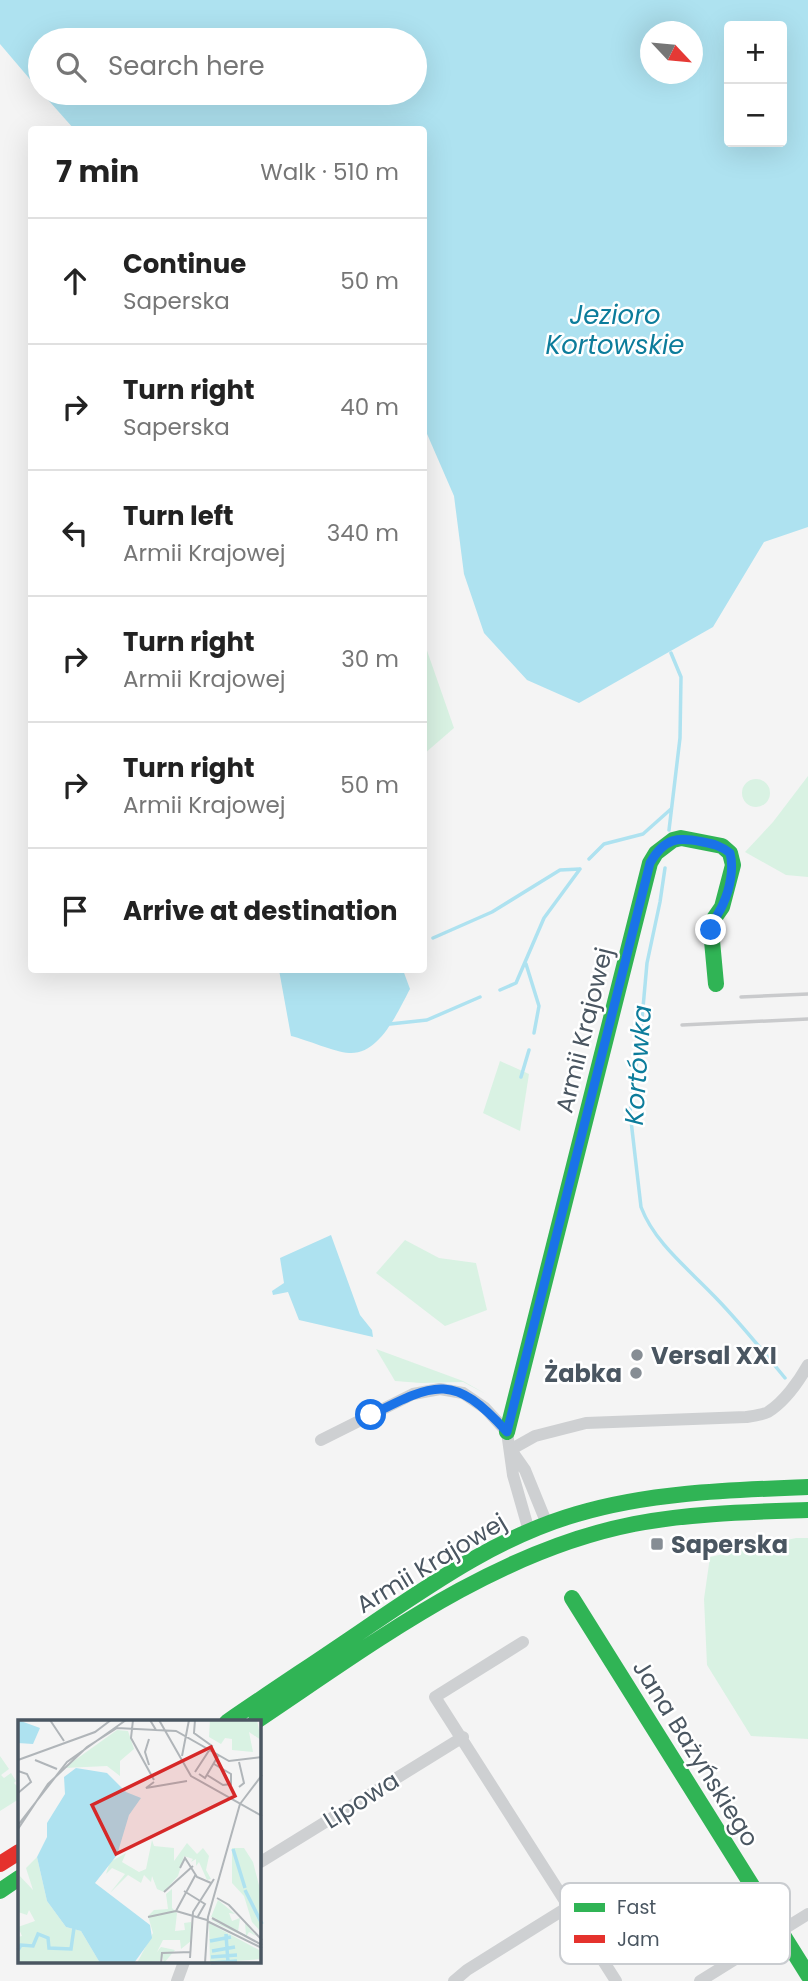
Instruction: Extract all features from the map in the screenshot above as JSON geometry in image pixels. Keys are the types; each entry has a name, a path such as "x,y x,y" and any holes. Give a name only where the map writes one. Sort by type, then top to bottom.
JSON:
{"main road":[{"name":"Armii Krajowej","path":"507,1432 650,863 656,853 673,840 681,838 722,846 730,853 733,864 722,907 713,920 711,930 716,984"},
{"name":"Armii Krajowej","path":"229,1720 426,1587 529,1531 634,1501 742,1490 808,1487"},
{"name":"Armii Krajowej","path":"259,1720 435,1605 501,1569 546,1549 608,1529 656,1520 697,1515 808,1510"},
{"path":"546,1549 547,1524"},
{"path":"529,1531 546,1549"},
{"name":"Jana Bażyńskiego","path":"572,1598 751,1883"},
{"path":"0,1864 18,1853"},
{"path":"0,1891 18,1879"},
{"name":"Jana Bażyńskiego","path":"790,1946 808,1975"}],"street":[{"path":"510,1450 535,1436 586,1423 746,1417 766,1413 786,1394 808,1365"},
{"path":"321,1440 405,1397 431,1390 455,1391 469,1396 485,1408 507,1432 513,1475 529,1531"},
{"path":"510,1450 525,1470 547,1524"},
{"path":"523,1642 435,1697 463,1737 560,1894"},
{"name":"Lipowa","path":"261,1862 463,1737"},
{"path":"454,1981 467,1970 560,1912"},
{"path":"790,1925 808,1914"},
{"path":"177,1981 183,1964"},
{"path":"605,1964 616,1981"},
{"path":"700,1981 728,1964"}],"green space":[{"path":"427,651 454,728 427,751"},
{"path":"808,776 808,877 786,875 745,852 773,822"},
{"path":"756,779 766,783 770,793 766,803 756,807 746,803 742,793 746,783"},
{"path":"500,1061 529,1074 520,1131 483,1113"},
{"path":"405,1240 439,1258 476,1263 487,1310 445,1326 376,1273"},
{"path":"376,1349 463,1381 486,1394 463,1382 395,1381"},
{"path":"796,1538 808,1538 808,1739 751,1736 707,1665 704,1599 710,1557"},
{"path":"0,1756 9,1769 1,1775 4,1778 11,1773 18,1787 18,1800 0,1811"}],"water":[{"name":"Jezioro Kortowskie","path":"0,0 808,0 808,527 764,542 713,627 579,703 527,680 484,633 464,574 454,496 427,434 427,126 71,126 53,105 427,105 427,28 28,28 28,77 0,44"},
{"path":"280,973 404,973 410,989 387,1030 370,1047 349,1053 291,1036"},
{"path":"331,1235 360,1315 372,1330 373,1337 299,1320 288,1292 273,1295 272,1291 284,1283 280,1258"}],"waterway":[{"name":"Kortówka","path":"669,830 680,738 681,677 671,653"},
{"path":"589,859 604,844 643,834 671,809"},
{"name":"Kortówka","path":"665,868 647,963 630,1112 641,1207 664,1245 735,1318 785,1378"},
{"path":"433,938 492,912 560,870 580,869"},
{"path":"500,990 516,983 544,918 580,869"},
{"path":"526,964 539,1006 534,1033"},
{"path":"390,1024 427,1020 480,997"},
{"path":"521,1077 529,1050"}],"railway":[{"path":"741,997 808,994"},
{"path":"682,1025 808,1019"}],"traffic: fast":[{"path":"507,1432 650,863 656,853 673,840 681,838 722,846 730,853 733,865 722,907 713,920 711,930 716,984"},
{"path":"230,1720 445,1576 496,1547 549,1523 633,1501 721,1491 808,1487"},
{"path":"258,1720 435,1604 531,1556 582,1537 655,1520 808,1510"},
{"path":"572,1598 750,1883"},
{"path":"0,1891 18,1879"},
{"path":"790,1946 808,1975"}],"traffic: jam":[{"path":"0,1864 18,1853"}],"place":[{"name":"Versal XXI","path":"637,1355"},
{"name":"Żabka","path":"636,1373"},
{"name":"Saperska","path":"657,1544"}],"route":[{"path":"371,1415 405,1397 440,1389 469,1396 485,1408 507,1432 650,863 656,853 673,840 681,838 722,846 730,853 733,864 725,897 711,930"}]}
